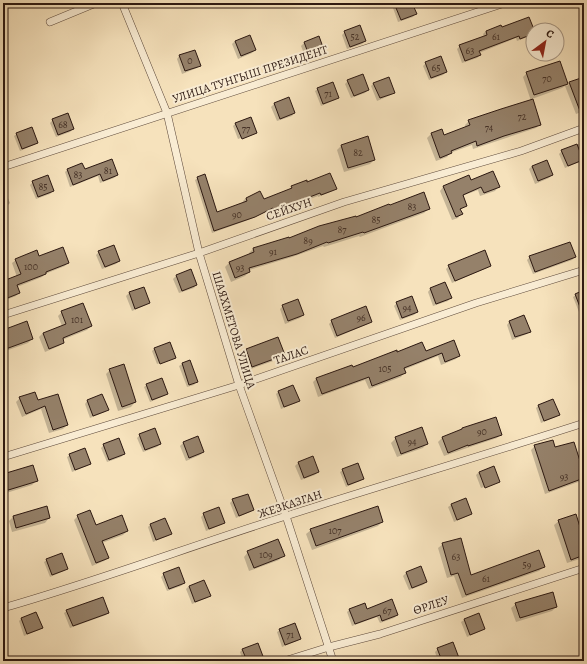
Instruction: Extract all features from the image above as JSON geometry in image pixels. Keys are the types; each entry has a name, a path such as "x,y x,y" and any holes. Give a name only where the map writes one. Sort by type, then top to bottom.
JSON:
{"street":[{"path":"50,22 96,3"},
{"name":"ШАЯХМЕТОВА УЛИЦА","path":"122,3 167,113 199,253 239,385 286,516 333,661"},
{"name":"УЛИЦА ТУНГЫШ ПРЕЗИДЕНТ","path":"3,167 505,3"},
{"name":"СЕЙХУН","path":"3,315 199,253 344,202 521,150 584,128"},
{"name":"ТАЛАС","path":"3,456 239,385 476,303 584,270"},
{"name":"ЖЕЗКАЗГАН","path":"3,608 53,594 286,516 584,423"},
{"name":"ӨРЛЕУ","path":"284,661 329,647 380,634 584,568"}],"building":[{"path":"394,3 412,3 417,14 401,20"},
{"path":"529,17 531,22 525,22 525,37 520,39 519,36 479,51 481,55 465,61 459,45 487,35 486,31 501,25 502,27"},
{"path":"360,25 366,41 350,47 344,31"},
{"path":"250,35 256,50 241,56 235,41"},
{"path":"319,36 325,53 310,58 304,42"},
{"path":"195,50 201,66 185,71 179,55"},
{"path":"441,56 447,72 431,78 425,62"},
{"path":"560,62 568,84 534,95 526,72"},
{"path":"363,74 369,90 354,96 347,80"},
{"path":"389,77 395,93 380,98 373,83"},
{"path":"584,77 584,119 583,119 569,82"},
{"path":"333,82 339,98 323,104 317,88"},
{"path":"289,97 295,113 280,119 274,103"},
{"path":"533,99 541,125 477,146 476,141 451,151 452,153 440,158 431,133 442,129 444,135 470,125 468,120"},
{"path":"68,113 74,129 58,135 52,119"},
{"path":"251,117 257,133 242,139 235,123"},
{"path":"32,127 38,143 22,149 16,133"},
{"path":"368,136 375,160 348,168 341,145"},
{"path":"577,144 583,160 568,166 561,150"},
{"path":"112,159 118,175 103,181 100,174 73,185 67,169 82,163 85,169"},
{"path":"547,160 553,175 538,181 532,166"},
{"path":"493,171 500,187 484,193 481,187 463,195 467,206 460,209 463,214 456,217 443,186 469,175 471,180"},
{"path":"330,173 337,189 321,195 320,193 289,205 290,207 275,213 273,208 255,217 214,231 197,177 205,174 217,212 247,201 246,198 260,191 264,199 292,188 291,186 307,180 307,182"},
{"path":"48,175 54,191 38,197 32,181"},
{"path":"424,192 430,209 364,233 363,232 328,243 327,242 297,254 249,268 250,272 235,278 229,262 254,252 253,248 289,238 319,226 356,217"},
{"path":"570,242 576,257 535,272 529,256"},
{"path":"114,245 120,261 105,267 98,251"},
{"path":"63,247 69,263 17,285 20,293 5,299 3,294 3,281 21,274 15,259 37,250 39,256"},
{"path":"485,250 491,266 455,281 448,265"},
{"path":"191,269 197,285 182,291 176,275"},
{"path":"445,282 452,298 436,304 430,288"},
{"path":"144,287 150,303 135,309 129,292"},
{"path":"584,290 584,315 583,315 575,294"},
{"path":"412,296 418,312 402,318 396,302"},
{"path":"298,299 304,315 288,321 282,305"},
{"path":"83,303 92,326 63,338 64,343 49,349 43,333 66,324 61,311"},
{"path":"366,306 372,322 337,336 331,320"},
{"path":"524,315 531,332 515,337 509,321"},
{"path":"27,321 33,339 3,350 3,330"},
{"path":"278,337 285,355 252,367 246,349"},
{"path":"454,340 460,356 445,362 442,353 404,368 406,373 372,386 369,377 322,394 316,378 352,365 353,367 422,342 426,351"},
{"path":"170,342 176,358 160,364 154,348"},
{"path":"190,360 198,382 189,385 182,363"},
{"path":"124,364 136,402 122,407 109,369"},
{"path":"162,378 168,394 152,400 146,384"},
{"path":"293,385 300,401 284,407 278,391"},
{"path":"35,392 38,400 58,394 68,425 53,430 45,406 26,414 19,397"},
{"path":"102,394 109,410 93,416 87,400"},
{"path":"553,399 560,415 544,421 538,405"},
{"path":"496,417 502,435 468,445 448,453 442,437 462,428"},
{"path":"422,427 428,444 401,454 395,437"},
{"path":"155,428 161,444 145,450 139,434"},
{"path":"198,436 204,452 189,458 183,442"},
{"path":"119,438 125,454 109,460 103,444"},
{"path":"553,440 555,447 574,442 584,470 584,478 549,491 534,445"},
{"path":"85,448 91,464 75,470 69,454"},
{"path":"313,456 319,472 304,478 298,462"},
{"path":"358,463 364,479 348,485 342,469"},
{"path":"33,465 38,481 5,491 3,485 3,474"},
{"path":"494,466 500,482 485,488 479,472"},
{"path":"248,494 254,510 239,516 232,499"},
{"path":"466,498 472,514 457,520 451,504"},
{"path":"47,506 50,518 16,528 13,516"},
{"path":"378,506 383,522 316,546 310,529"},
{"path":"219,507 225,523 209,529 203,513"},
{"path":"90,510 96,525 122,515 128,531 102,541 109,558 96,563 77,515"},
{"path":"576,514 584,540 584,555 571,560 558,520"},
{"path":"165,518 172,534 156,540 150,524"},
{"path":"461,538 471,575 539,550 545,567 466,595 458,573 451,575 442,543"},
{"path":"278,539 285,556 254,568 247,551"},
{"path":"62,553 68,569 52,575 46,559"},
{"path":"421,566 427,582 412,588 406,572"},
{"path":"179,567 185,583 169,589 163,573"},
{"path":"204,580 211,596 195,602 189,586"},
{"path":"553,592 557,607 520,618 515,603"},
{"path":"103,597 109,613 73,626 66,610"},
{"path":"392,599 398,615 382,621 380,615 355,624 349,609 365,603 367,609"},
{"path":"36,612 43,628 27,634 21,618"},
{"path":"479,613 485,629 470,635 464,619"},
{"path":"295,623 301,639 285,645 279,629"},
{"path":"453,642 459,658 452,661 442,661 437,648"},
{"path":"258,643 264,659 258,661 247,661 242,649"}]}
